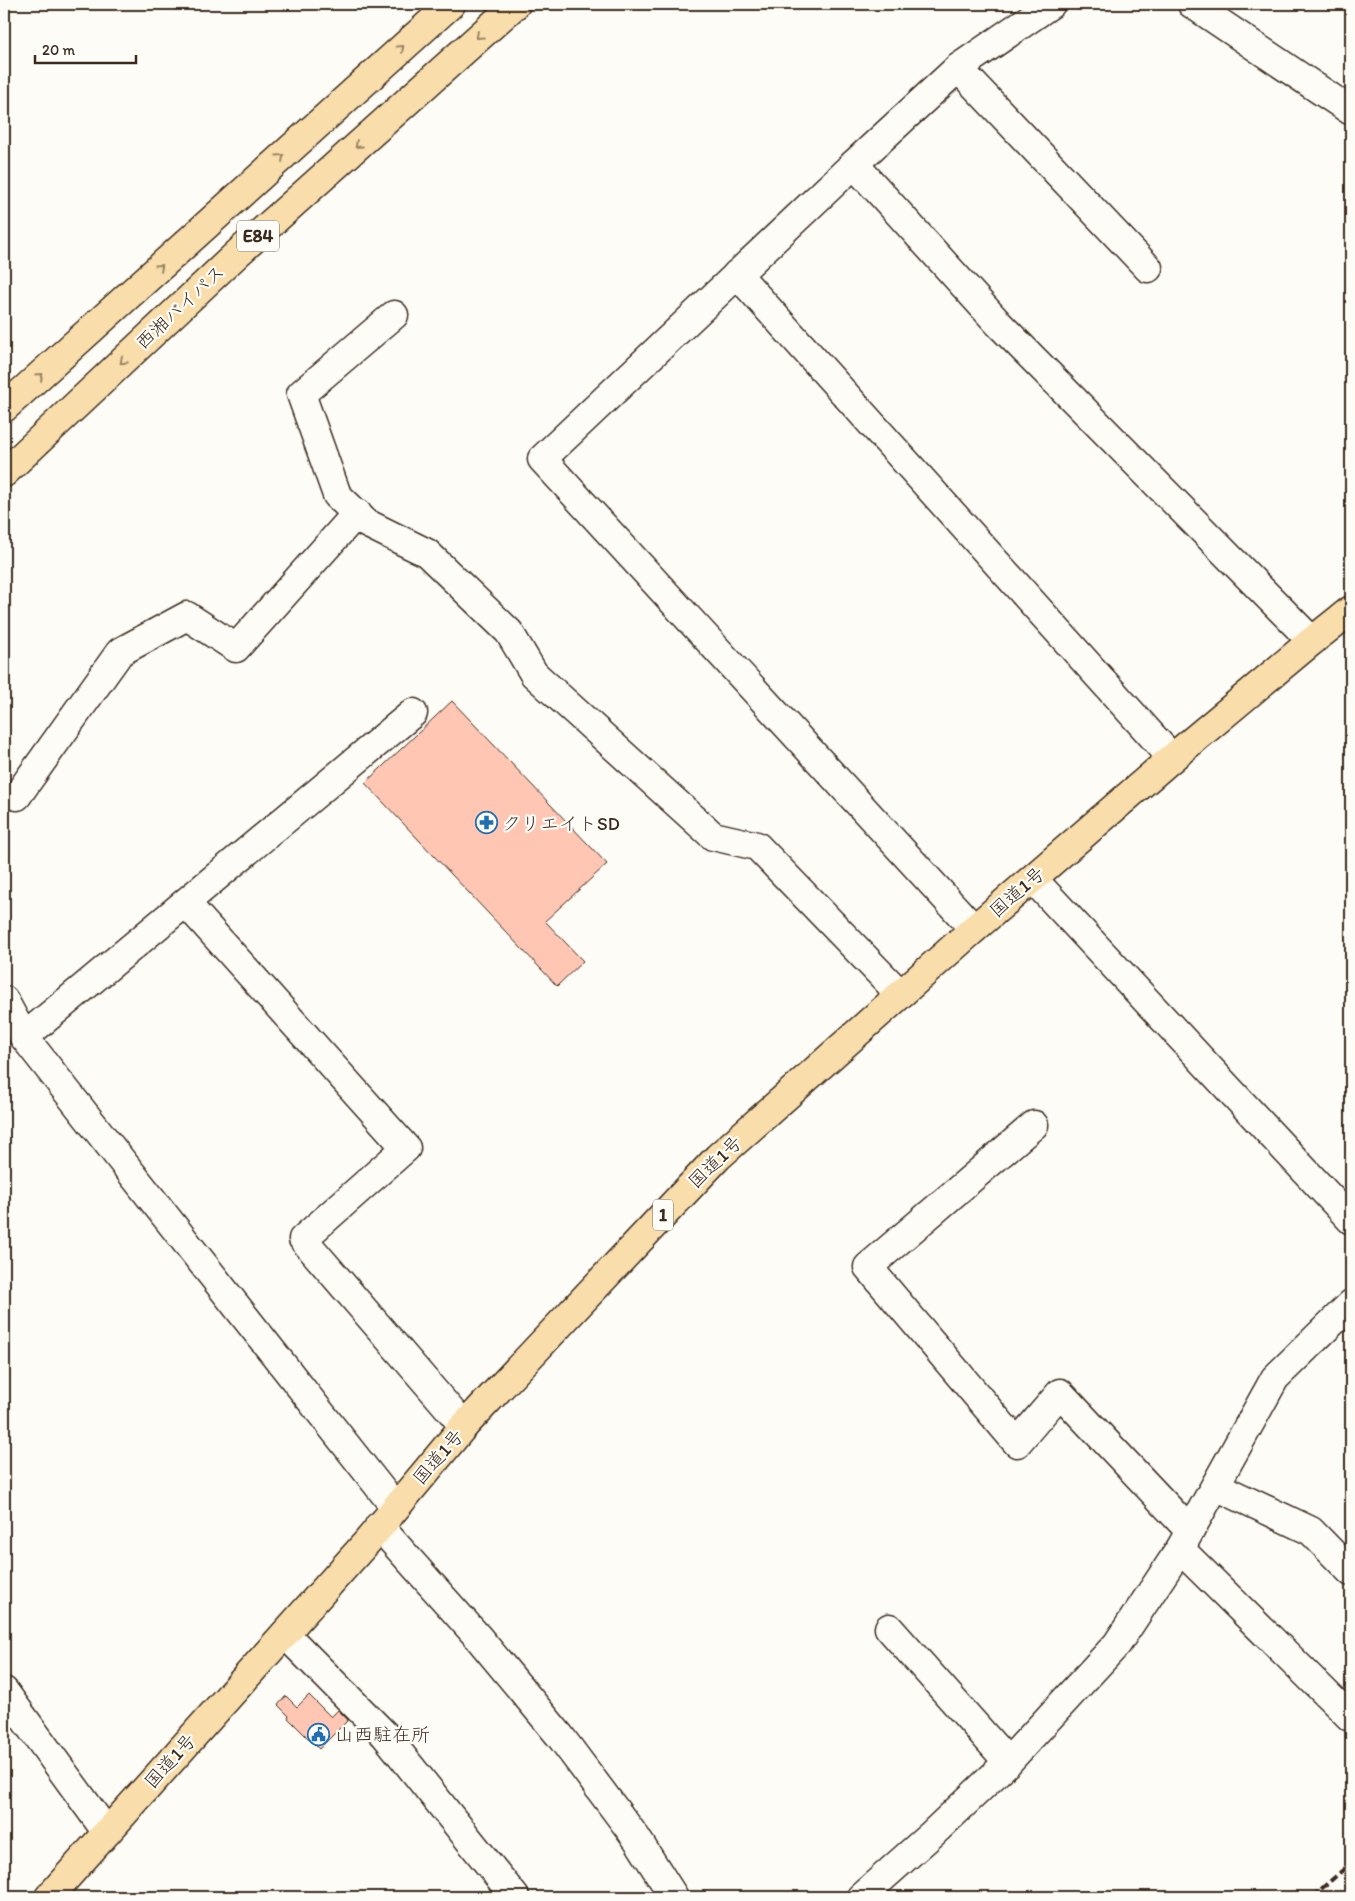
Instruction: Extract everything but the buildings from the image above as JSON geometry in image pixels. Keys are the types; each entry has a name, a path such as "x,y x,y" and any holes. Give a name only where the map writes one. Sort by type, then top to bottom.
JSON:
{"highway":[{"name":"E84","path":"4,408 451,4"},
{"name":"西湘バイパス","path":"4,473 238,253 516,4"},
{"name":"国道1号","path":"49,1897 285,1634 464,1426 718,1157 974,929 1172,758 1351,610"}],"street":[{"path":"974,929 542,459 958,68 1051,4"},
{"path":"1192,4 1351,111"},
{"path":"958,68 1148,268"},
{"path":"854,164 999,324 1312,641"},
{"path":"737,274 1172,758"},
{"path":"394,315 301,394 337,494 366,522 428,553 510,632 534,674 713,836 757,846 900,994"},
{"path":"18,796 120,652 187,616 236,648 356,513"},
{"path":"24,1037 413,713"},
{"path":"1033,879 1351,1220"},
{"path":"186,902 406,1148 303,1239 464,1426"},
{"path":"4,1000 24,1037 477,1636 560,1736 637,1839 674,1897"},
{"path":"1034,1125 868,1267 1017,1443 1060,1393 1185,1540 1350,1717"},
{"path":"861,1897 932,1834 1008,1762 1117,1644 1185,1540 1275,1378 1351,1304"},
{"path":"1216,1486 1312,1531 1351,1572"},
{"path":"889,1628 1008,1762"},
{"path":"285,1634 385,1735 515,1897"},
{"path":"4,1691 106,1832"}],"railway":[{"path":"1312,1897 1351,1863"},
{"path":"1345,1897 1351,1892"}],"place":[{"name":"クリエイトSD","path":"486,823"},
{"name":"山西駐在所","path":"319,1734"}]}
